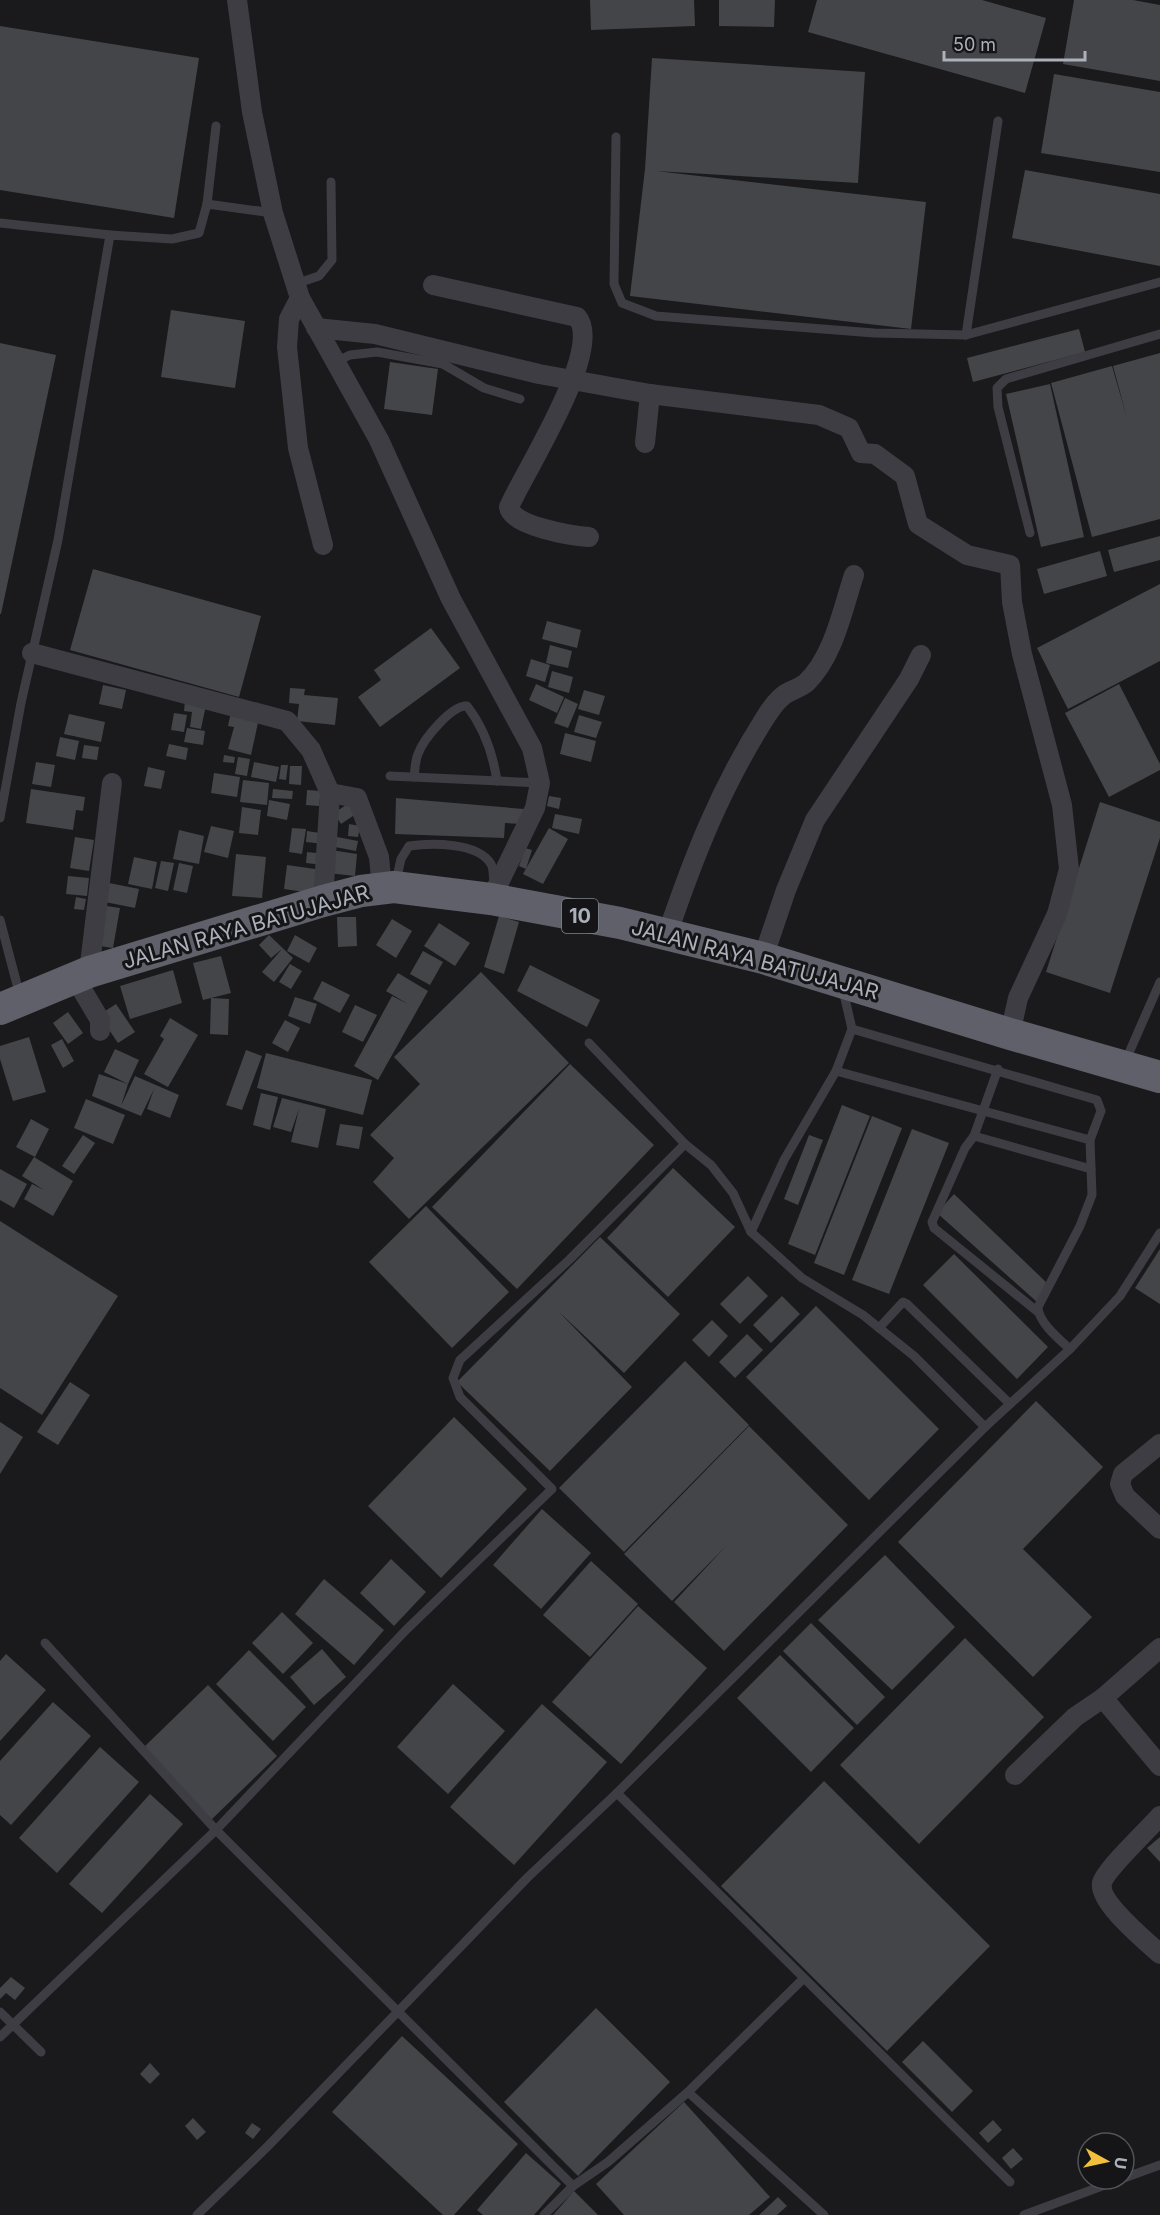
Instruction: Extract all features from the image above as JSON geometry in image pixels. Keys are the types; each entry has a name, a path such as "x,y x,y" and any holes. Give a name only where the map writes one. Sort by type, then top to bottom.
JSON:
{"highway":[{"name":"JALAN RAYA BATUJAJAR","path":"11,1004 82,975 323,901 388,887 493,895 763,958 1010,1034 1160,1077"}],"street":[{"path":"237,0 252,112 273,213 298,291 335,362 380,440 451,599 532,748 540,783 535,808 493,895"},
{"path":"433,285 577,317 584,325 573,379 552,426 509,507 514,515 537,526 566,535 589,537"},
{"path":"298,291 289,319 287,346 298,448 323,545"},
{"path":"316,327 375,334 539,374 650,394 819,415 849,428 861,453 875,454 905,476 918,524 967,555 1010,565 1012,602 1022,654 1062,805 1069,869 1057,915 1018,998 1010,1034"},
{"path":"645,443 650,394"},
{"path":"667,935 697,848 734,767 767,715 787,693 804,685 819,666 831,645 854,576"},
{"path":"32,653 287,721 311,750 330,793 323,901"},
{"path":"763,958 786,890 815,820 909,679 921,656"},
{"path":"100,1031 100,1020 82,975 112,783"},
{"path":"330,793 357,798 388,887"},
{"path":"1160,1444 1123,1474 1120,1484 1125,1496 1160,1529"},
{"path":"1015,1775 1075,1717 1102,1698 1160,1648"},
{"path":"1102,1698 1160,1766"},
{"path":"1160,1816 1111,1870 1102,1884 1103,1894 1113,1908 1160,1954"}],"lane":[{"path":"966,335 998,121"},
{"path":"0,223 172,239 199,233 207,204 216,126"},
{"path":"616,137 614,285 622,303 656,316 874,333 966,335 1160,282"},
{"path":"298,291 319,276 332,260 331,182"},
{"path":"207,204 273,213"},
{"path":"0,818 32,653 58,540 110,235"},
{"path":"1030,533 998,407 997,388 1006,379 1160,334"},
{"path":"335,362 350,355 377,352 443,364 484,388 520,399"},
{"path":"414,777 418,753 437,725 456,708 467,706 493,753 497,781"},
{"path":"390,776 540,783"},
{"path":"388,887 409,846 423,844 464,849 483,855 492,866 493,895"},
{"path":"0,920 11,1004"},
{"path":"1123,1067 1160,982"},
{"path":"751,1232 784,1160 836,1071 852,1029 842,983"},
{"path":"852,1029 1097,1100 1101,1111 1090,1140 1092,1195 1080,1226 1040,1302 1038,1312"},
{"path":"589,1042 685,1144 711,1165 733,1193 751,1232 802,1278 879,1328 914,1356 985,1427"},
{"path":"998,1070 985,1112 974,1136 965,1148 932,1222 934,1228 1038,1312 1054,1335 1070,1349"},
{"path":"836,1071 1090,1140"},
{"path":"974,1136 1091,1169"},
{"path":"0,2037 216,1830 406,1630 552,1489 460,1397 453,1378 460,1360 569,1260 685,1144"},
{"path":"197,2215 527,1878 617,1793 985,1427 1070,1349 1120,1296 1160,1233"},
{"path":"879,1328 897,1306 903,1302 907,1304 1010,1404"},
{"path":"45,1643 216,1830 573,2186"},
{"path":"617,1793 1010,2182"},
{"path":"544,2215 573,2186 608,2162 688,2092 803,1978"},
{"path":"0,2012 41,2052"},
{"path":"688,2092 824,2215"},
{"path":"1136,2174 1160,2165"},
{"path":"1024,2215 1090,2191"}],"building":[{"path":"590,0 694,0 695,26 591,30"},
{"path":"719,0 775,0 774,27 719,26"},
{"path":"817,0 982,0 1046,18 1025,93 808,32"},
{"path":"1074,0 1133,0 1160,5 1160,81 1063,64"},
{"path":"0,26 199,58 174,218 0,190"},
{"path":"652,58 865,72 858,183 656,171 926,202 911,329 630,296 645,169"},
{"path":"1054,74 1160,92 1160,172 1041,153"},
{"path":"1025,170 1160,194 1160,266 1012,238"},
{"path":"171,310 245,321 235,388 161,377"},
{"path":"1079,329 1085,352 973,382 967,358"},
{"path":"0,343 56,355 1,614 0,614"},
{"path":"1160,353 1160,519 1092,537 1051,383 1112,366 1127,418 1113,366"},
{"path":"390,362 438,369 432,415 384,409"},
{"path":"1050,384 1084,537 1041,547 1006,394"},
{"path":"1160,536 1160,560 1114,572 1108,550"},
{"path":"1100,551 1107,576 1044,594 1037,569"},
{"path":"93,569 261,616 239,697 70,650"},
{"path":"1160,584 1160,661 1068,709 1037,648"},
{"path":"547,621 581,630 577,648 542,639"},
{"path":"431,628 460,668 380,727 358,697 381,680 374,670"},
{"path":"550,645 572,651 568,668 546,663"},
{"path":"531,659 550,665 545,682 526,676"},
{"path":"552,671 573,677 569,693 548,687"},
{"path":"536,684 564,697 557,713 529,700"},
{"path":"1119,684 1160,764 1160,770 1109,797 1065,713"},
{"path":"103,685 126,690 122,709 99,704"},
{"path":"290,688 305,689 304,695 338,698 335,725 297,721 299,704 289,703"},
{"path":"584,690 605,696 599,715 578,709"},
{"path":"565,698 578,704 568,728 554,723"},
{"path":"185,701 206,705 201,729 190,727 192,712 184,711"},
{"path":"231,712 259,718 251,755 228,749 234,727 228,726"},
{"path":"174,713 187,715 184,732 171,730"},
{"path":"69,714 105,722 101,742 64,734"},
{"path":"579,715 602,722 596,738 574,732"},
{"path":"187,728 205,731 203,745 184,742"},
{"path":"565,733 596,741 591,762 560,754"},
{"path":"60,737 79,741 75,760 56,756"},
{"path":"169,744 188,748 186,760 166,756"},
{"path":"84,745 99,747 97,760 82,758"},
{"path":"224,755 235,757 234,763 223,762"},
{"path":"238,757 250,759 247,776 235,774"},
{"path":"36,762 55,765 51,787 32,784"},
{"path":"254,762 279,767 276,782 251,777"},
{"path":"281,765 288,765 286,780 279,779"},
{"path":"290,766 302,766 301,785 289,784"},
{"path":"148,767 165,771 161,789 144,786"},
{"path":"214,773 240,777 237,797 211,793"},
{"path":"243,780 269,783 267,805 240,802"},
{"path":"31,789 85,797 83,811 76,810 73,830 26,823"},
{"path":"273,789 293,791 292,799 272,798"},
{"path":"307,790 321,791 319,806 306,805"},
{"path":"549,796 561,798 559,809 547,806"},
{"path":"396,798 524,809 523,824 505,823 504,838 395,834"},
{"path":"269,800 290,804 287,820 267,816"},
{"path":"1100,802 1160,822 1160,838 1110,993 1046,972"},
{"path":"349,803 356,814 341,824 334,813"},
{"path":"242,807 261,810 258,835 239,833"},
{"path":"555,814 582,819 579,834 552,828"},
{"path":"349,824 360,826 358,837 348,836"},
{"path":"211,826 234,831 228,858 204,852"},
{"path":"292,828 306,829 302,854 289,852"},
{"path":"549,828 568,839 543,884 523,874"},
{"path":"179,830 204,836 199,864 173,859"},
{"path":"307,831 326,834 325,844 306,842"},
{"path":"75,837 94,840 89,871 70,868"},
{"path":"337,837 358,841 356,851 335,847"},
{"path":"525,848 532,850 526,869 519,866"},
{"path":"331,850 357,854 355,876 328,873"},
{"path":"307,852 325,854 324,865 306,863"},
{"path":"236,854 266,857 262,898 232,896"},
{"path":"134,857 157,862 152,889 128,884"},
{"path":"161,861 174,863 168,891 155,888"},
{"path":"179,863 193,866 187,893 173,890"},
{"path":"287,865 322,870 319,894 284,889"},
{"path":"68,876 89,878 87,896 66,894"},
{"path":"104,882 139,889 135,908 100,901"},
{"path":"76,897 86,899 84,910 74,909"},
{"path":"100,905 120,908 113,948 93,945"},
{"path":"499,916 519,922 504,974 484,967"},
{"path":"337,917 356,917 357,946 338,947"},
{"path":"392,919 412,931 396,958 376,945"},
{"path":"439,923 470,943 455,966 424,946"},
{"path":"269,935 293,958 274,982 262,972 282,949 271,958 259,945"},
{"path":"295,935 317,948 309,963 287,951"},
{"path":"423,951 443,962 430,985 410,974"},
{"path":"221,956 231,993 203,1000 193,963"},
{"path":"290,964 302,971 291,989 279,982"},
{"path":"530,965 600,1000 587,1027 517,991"},
{"path":"173,970 182,1003 130,1019 120,986"},
{"path":"481,972 569,1063 409,1219 373,1182 394,1158 370,1135 420,1084 394,1057"},
{"path":"398,973 428,991 378,1080 354,1066 392,996 408,1004 386,991"},
{"path":"322,981 350,995 340,1013 313,999"},
{"path":"295,997 317,1004 310,1024 288,1016"},
{"path":"211,998 229,999 228,1035 210,1034"},
{"path":"116,1004 135,1032 118,1043 99,1015"},
{"path":"355,1005 377,1015 363,1042 342,1032"},
{"path":"68,1012 83,1033 68,1044 53,1023"},
{"path":"170,1018 198,1035 168,1087 144,1074 164,1039 160,1036"},
{"path":"285,1020 300,1028 288,1052 272,1043"},
{"path":"29,1037 46,1092 13,1101 0,1059 0,1046"},
{"path":"62,1039 74,1061 63,1068 51,1045"},
{"path":"115,1049 139,1060 128,1084 104,1072"},
{"path":"246,1050 262,1056 242,1110 226,1105"},
{"path":"266,1053 372,1080 363,1115 257,1088"},
{"path":"570,1064 654,1145 517,1289 432,1207"},
{"path":"99,1074 128,1084 121,1106 135,1076 179,1095 170,1118 147,1109 154,1089 141,1116 92,1096"},
{"path":"261,1093 278,1097 270,1130 253,1125"},
{"path":"282,1098 326,1109 318,1148 291,1142 299,1109 291,1132 273,1127"},
{"path":"86,1099 125,1115 113,1144 74,1128"},
{"path":"842,1105 870,1116 815,1255 788,1244"},
{"path":"872,1116 902,1128 844,1275 814,1263"},
{"path":"31,1119 49,1129 35,1157 16,1147"},
{"path":"340,1124 363,1127 359,1149 336,1145"},
{"path":"912,1129 949,1143 889,1294 852,1280"},
{"path":"83,1135 95,1143 74,1174 62,1166"},
{"path":"809,1135 823,1140 798,1205 784,1199"},
{"path":"34,1157 73,1181 53,1216 24,1199 32,1184 44,1190 22,1176"},
{"path":"673,1168 735,1227 668,1297 607,1238"},
{"path":"0,1169 27,1184 14,1208 0,1200"},
{"path":"954,1194 1047,1283 1037,1302 937,1213"},
{"path":"426,1206 509,1292 452,1348 369,1262"},
{"path":"0,1221 118,1296 42,1415 0,1388"},
{"path":"600,1237 680,1314 624,1373 558,1311 632,1387 550,1471 457,1382"},
{"path":"1160,1249 1160,1304 1135,1288"},
{"path":"954,1254 1048,1347 1017,1379 923,1285"},
{"path":"748,1276 768,1296 740,1324 720,1304"},
{"path":"782,1296 800,1314 771,1343 753,1325"},
{"path":"816,1306 939,1429 869,1500 746,1377"},
{"path":"712,1320 728,1336 709,1357 692,1340"},
{"path":"747,1334 763,1350 735,1378 719,1362"},
{"path":"685,1361 749,1425 624,1552 559,1488"},
{"path":"70,1382 90,1395 58,1445 37,1432"},
{"path":"1036,1401 1103,1467 1023,1549 1092,1617 1033,1677 898,1542"},
{"path":"454,1417 527,1489 441,1578 368,1506"},
{"path":"0,1422 23,1437 0,1474"},
{"path":"749,1426 848,1525 724,1651 674,1602 727,1545 672,1601 624,1554"},
{"path":"542,1509 591,1553 541,1609 493,1565"},
{"path":"885,1555 955,1627 892,1690 818,1620"},
{"path":"391,1559 426,1592 394,1626 360,1593"},
{"path":"591,1561 638,1604 590,1657 543,1615"},
{"path":"324,1579 384,1630 354,1665 295,1614"},
{"path":"638,1606 707,1668 621,1764 552,1702"},
{"path":"282,1612 313,1643 283,1674 252,1643"},
{"path":"811,1623 885,1697 857,1725 783,1651"},
{"path":"965,1638 1044,1717 919,1844 840,1765"},
{"path":"322,1649 346,1677 314,1705 290,1677"},
{"path":"249,1650 306,1707 273,1741 216,1684"},
{"path":"6,1654 46,1690 0,1741 0,1661"},
{"path":"780,1655 854,1728 811,1772 737,1698"},
{"path":"453,1684 505,1731 448,1794 397,1747"},
{"path":"208,1685 277,1756 211,1820 143,1748"},
{"path":"53,1702 91,1736 11,1825 0,1815 0,1761"},
{"path":"542,1704 607,1762 514,1865 450,1807"},
{"path":"100,1747 139,1782 57,1873 19,1838"},
{"path":"824,1781 990,1946 887,2051 721,1886"},
{"path":"150,1794 183,1824 102,1913 69,1884"},
{"path":"1160,1837 1160,1862 1147,1848"},
{"path":"11,1977 25,1988 15,2000 6,1993 0,1999 0,1988"},
{"path":"596,2008 670,2082 578,2176 504,2102"},
{"path":"402,2036 518,2144 454,2215 443,2215 332,2112"},
{"path":"923,2041 973,2091 952,2112 902,2062"},
{"path":"150,2063 160,2074 150,2084 140,2074"},
{"path":"684,2102 770,2197 749,2215 624,2215 596,2184"},
{"path":"193,2118 206,2132 197,2140 185,2126"},
{"path":"993,2120 1002,2130 988,2143 979,2133"},
{"path":"252,2123 261,2129 253,2139 245,2133"},
{"path":"1013,2148 1023,2159 1011,2169 1002,2158"},
{"path":"526,2153 561,2184 534,2215 483,2215 477,2210"},
{"path":"574,2191 598,2215 553,2215"},
{"path":"778,2197 787,2206 777,2215 759,2215"}]}
